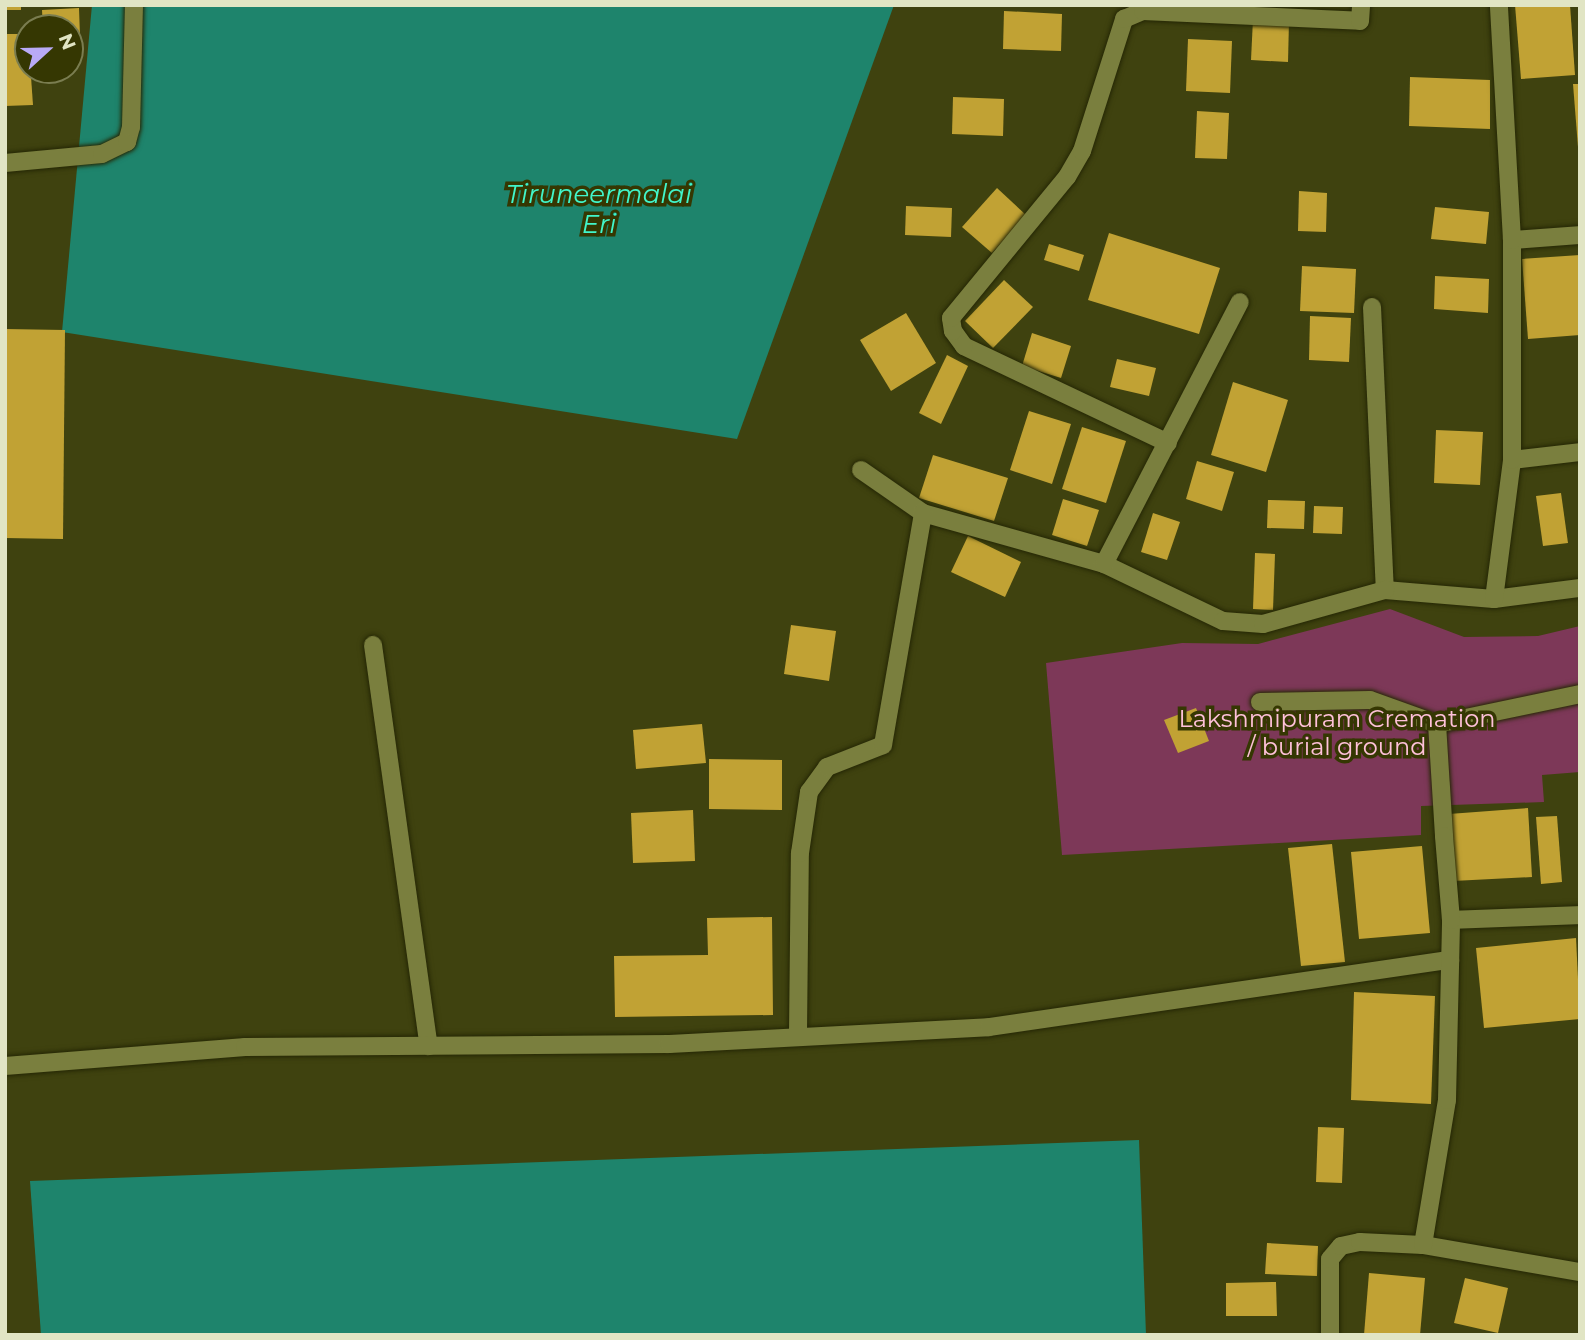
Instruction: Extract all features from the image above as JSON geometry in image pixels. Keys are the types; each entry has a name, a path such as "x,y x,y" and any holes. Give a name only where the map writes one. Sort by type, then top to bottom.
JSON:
{"street":[{"path":"5,163 102,154 127,142 131,127 134,5"},
{"path":"1168,443 964,346 953,331 951,318 1072,168 1082,151 1124,19 1143,11 1360,21 1361,5"},
{"path":"1494,599 1511,460 1512,240 1499,5"},
{"path":"1512,240 1580,235"},
{"path":"1104,564 1240,302"},
{"path":"1372,307 1385,590"},
{"path":"1511,460 1580,452"},
{"path":"861,470 923,513 1104,564 1223,621 1263,624 1385,590 1494,599 1580,589"},
{"path":"798,1034 800,853 809,792 827,767 883,745 923,513"},
{"path":"373,645 429,1046"},
{"path":"1260,702 1370,700 1437,724 1580,694"},
{"path":"1423,1245 1447,1100 1451,920 1437,724"},
{"path":"1451,920 1580,915"},
{"path":"5,1066 245,1047 669,1044 798,1034 989,1027 1450,960"},
{"path":"1330,1335 1330,1259 1341,1246 1360,1242 1423,1245 1580,1272"}],"green space":[{"name":"Lakshmipuram Cremation / burial ground","path":"1390,609 1464,637 1538,636 1580,626 1580,772 1542,775 1544,802 1421,806 1421,835 1062,855 1046,663 1182,643 1258,644"}],"water":[{"name":"Tiruneermalai Eri","path":"92,5 894,5 737,439 62,332"},
{"path":"1139,1140 1146,1335 41,1335 30,1181"}],"building":[{"path":"5,5 21,5 21,10 5,10"},
{"path":"1515,5 1570,5 1575,75 1521,79"},
{"path":"79,8 79,14 42,14 42,10"},
{"path":"1004,11 1062,14 1061,51 1003,49"},
{"path":"1253,19 1289,21 1288,62 1251,60"},
{"path":"5,34 14,34 14,84 32,84 33,105 5,106"},
{"path":"1188,39 1232,41 1230,93 1186,91"},
{"path":"1410,77 1490,80 1490,129 1409,126"},
{"path":"1573,84 1580,84 1580,147 1578,147"},
{"path":"953,97 1004,99 1003,136 952,134"},
{"path":"1197,111 1229,113 1227,159 1195,158"},
{"path":"997,188 1026,215 992,253 962,227"},
{"path":"1299,191 1327,193 1326,232 1298,231"},
{"path":"906,206 952,208 951,237 905,235"},
{"path":"1435,207 1489,212 1486,244 1431,239"},
{"path":"1109,233 1220,268 1199,334 1088,300"},
{"path":"1049,244 1084,255 1079,271 1044,260"},
{"path":"1580,255 1580,335 1528,339 1522,259"},
{"path":"1302,266 1356,269 1354,313 1300,311"},
{"path":"1435,276 1489,279 1488,313 1434,309"},
{"path":"1004,280 1033,307 993,348 965,321"},
{"path":"906,313 936,363 891,391 860,340"},
{"path":"1310,316 1351,318 1349,362 1309,360"},
{"path":"5,329 65,330 63,539 5,538"},
{"path":"1032,333 1071,346 1061,378 1022,366"},
{"path":"947,355 968,366 941,424 919,413"},
{"path":"1117,359 1156,368 1149,396 1110,387"},
{"path":"1233,382 1288,400 1266,472 1211,455"},
{"path":"1029,411 1071,424 1052,484 1010,470"},
{"path":"1082,427 1126,441 1106,503 1062,489"},
{"path":"1436,430 1483,432 1480,485 1434,483"},
{"path":"933,455 1008,478 994,521 919,498"},
{"path":"1197,461 1234,472 1222,511 1186,499"},
{"path":"1561,493 1568,543 1543,546 1536,496"},
{"path":"1063,499 1099,510 1087,546 1052,535"},
{"path":"1268,500 1305,501 1304,529 1267,528"},
{"path":"1314,506 1343,507 1342,534 1313,533"},
{"path":"1153,513 1180,522 1167,560 1141,552"},
{"path":"968,536 1021,562 1005,597 951,572"},
{"path":"1255,553 1275,554 1273,610 1253,609"},
{"path":"791,625 836,631 829,681 784,674"},
{"path":"1196,708 1209,741 1178,753 1164,720"},
{"path":"702,724 706,763 636,769 633,730"},
{"path":"709,759 782,760 782,810 709,809"},
{"path":"1528,808 1532,877 1453,881 1449,814"},
{"path":"693,810 695,861 633,863 631,813"},
{"path":"1557,816 1562,882 1541,884 1536,817"},
{"path":"1332,844 1345,962 1301,966 1288,848"},
{"path":"1422,846 1430,933 1359,939 1351,852"},
{"path":"772,917 773,1015 615,1017 614,956 708,955 707,918"},
{"path":"1576,938 1580,1019 1484,1028 1476,948"},
{"path":"1354,992 1435,996 1431,1104 1351,1100"},
{"path":"1318,1127 1344,1128 1342,1183 1316,1182"},
{"path":"1267,1243 1318,1246 1317,1276 1265,1274"},
{"path":"1369,1273 1425,1278 1420,1335 1364,1335"},
{"path":"1465,1278 1508,1288 1498,1333 1454,1323"},
{"path":"1276,1282 1277,1316 1226,1316 1226,1283"}]}
